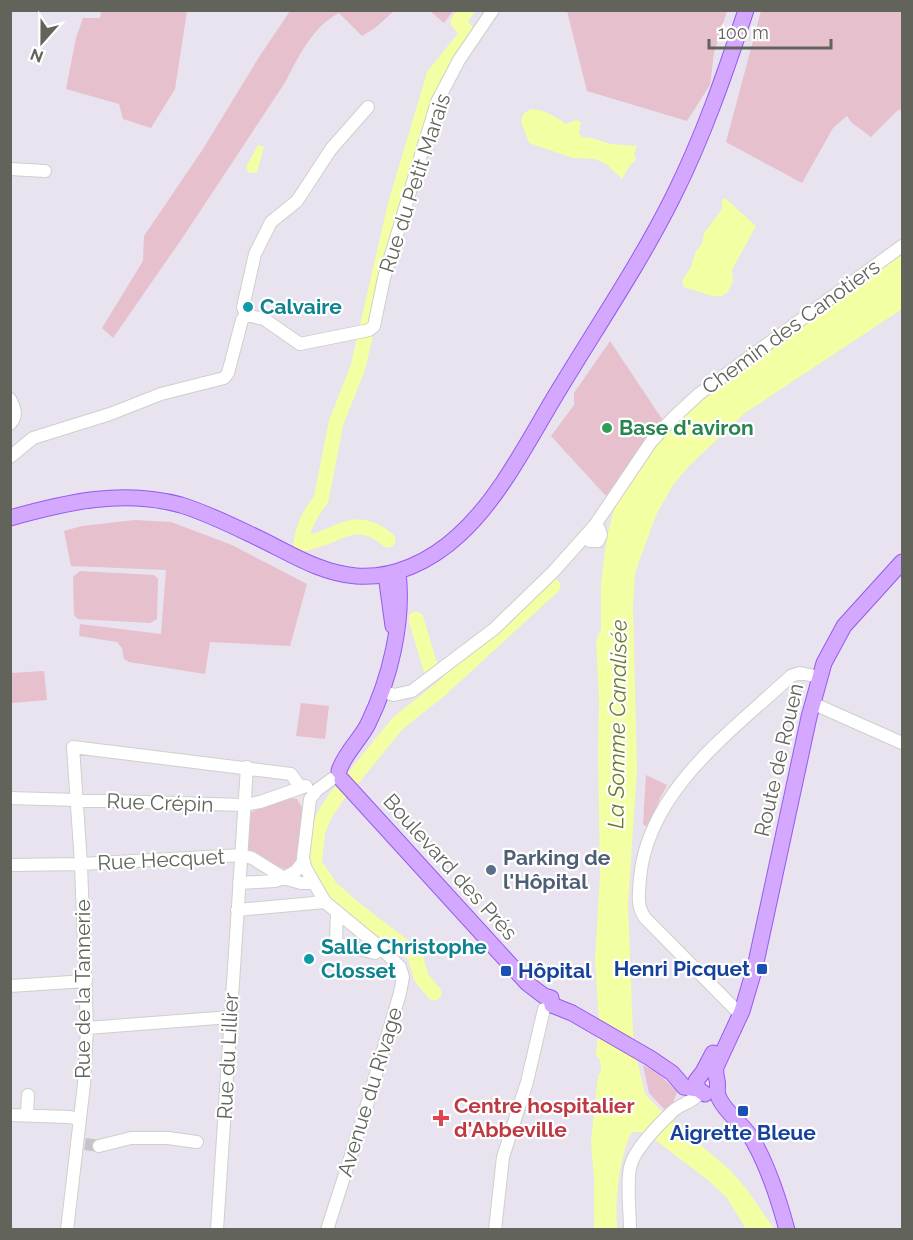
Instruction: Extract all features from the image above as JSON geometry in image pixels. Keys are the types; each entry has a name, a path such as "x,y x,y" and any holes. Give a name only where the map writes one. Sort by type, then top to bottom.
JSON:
{"main road":[{"path":"10,518 89,499 132,497 160,500 216,518 316,566 339,574 357,576 392,574 418,564 443,549 481,511 521,452 649,242 672,199 703,131 746,10"},
{"name":"Route de Rouen","path":"702,1085 717,1062 748,993 812,704 828,653 844,626 903,562"},
{"path":"392,574 389,603 394,636"},
{"path":"335,778 367,726 382,691 392,658 400,606 392,574"},
{"path":"357,576 373,586 389,603"},
{"name":"Boulevard des Prés","path":"335,778 545,1003 562,1008 672,1073 702,1085 720,1100 748,1132 760,1152 787,1230"}],"street":[{"name":"Rue du Petit Marais","path":"246,315 264,320 300,344 365,331 374,326 384,278 438,102 459,60 493,10"},
{"path":"10,457 33,438 110,414 161,394 224,378 228,373 242,320 246,315 243,307 255,254 271,222 297,201 331,149 368,107"},
{"path":"10,169 45,171"},
{"name":"Chemin des Canotiers","path":"382,691 394,695 412,691 494,629 553,572 585,537 651,442 699,394 903,246"},
{"path":"10,399 16,412 10,424"},
{"path":"739,1012 640,911 638,901 645,846 673,792 711,751 791,676 800,674 819,677"},
{"path":"812,704 903,742"},
{"name":"Rue de la Tannerie","path":"67,1230 81,1143 80,1119 87,1028 74,747 248,767"},
{"path":"248,767 291,774 296,789 309,804"},
{"name":"Rue du Lillier","path":"218,1230 248,767"},
{"path":"239,883 275,881 296,871 303,862 309,804 317,790 335,778"},
{"name":"Rue Crépin","path":"10,798 244,805 335,778"},
{"path":"242,855 252,858 284,878 301,883 312,883"},
{"name":"Rue Hecquet","path":"10,864 81,864 242,855"},
{"name":"Avenue du Rivage","path":"303,862 312,883 325,902 382,949 400,967 403,977 327,1230"},
{"path":"237,910 325,902"},
{"path":"337,912 336,944 375,953 382,949"},
{"path":"10,986 86,981"},
{"path":"495,1230 503,1157 527,1082 545,1003"},
{"path":"87,1028 230,1017"},
{"path":"630,1230 630,1167 644,1143 674,1110 682,1097 702,1085"},
{"path":"27,1115 28,1095"},
{"path":"10,1115 80,1119"},
{"path":"99,1146 130,1137 168,1138 197,1142"}],"shaded area":[{"path":"101,11 187,11 175,89 151,128 123,119 119,104 66,89 76,38 83,18 100,18"},
{"path":"290,11 394,11 362,36 339,13 314,33 286,81 113,338 102,328 143,261 144,236 203,149"},
{"path":"430,11 453,11 444,23"},
{"path":"567,11 727,11 714,53 710,85 687,121 587,91"},
{"path":"761,11 902,11 902,109 897,111 871,137 852,123 847,116 833,128 802,183 726,142"},
{"name":"Base d'aviron","path":"610,341 662,419 606,496 551,436 574,405 574,393"},
{"path":"135,520 171,522 232,545 307,584 290,646 210,642 205,674 129,662 124,659 122,648 117,642 79,636 80,624 161,634 166,570 71,566 64,531 82,526"},
{"path":"80,571 154,575 158,579 157,619 150,623 78,619 74,615 73,577"},
{"path":"44,671 47,700 11,703 11,673"},
{"path":"301,703 329,706 325,739 296,736"},
{"path":"646,775 667,785 648,828 643,824"},
{"path":"289,798 297,799 303,809 296,862 292,867 285,869 246,848 251,812"},
{"path":"643,1065 658,1073 677,1092 673,1103 665,1110 649,1093"}],"water":[{"path":"531,109 550,114 566,124 576,120 581,122 579,133 582,137 610,144 637,146 634,154 636,160 630,165 622,179 606,164 595,159 573,158 529,143 521,122 523,114"},
{"path":"258,145 264,147 257,172 249,173 246,167"},
{"path":"725,198 756,226 732,270 733,281 728,292 722,296 712,296 684,287 682,281 691,267 696,251 702,244 704,233 722,209 722,200"},
{"name":"La Somme Canalisée","path":"902,253 902,309 745,413 689,466 673,485 656,515 635,573 633,607 637,770 628,904 633,1035 637,1060 645,1094 663,1113 730,1170 748,1191 774,1229 746,1229 727,1198 709,1181 645,1132 632,1132 624,1153 619,1179 617,1229 594,1230 591,1141 598,1076 601,1071 600,1060 596,1055 599,1022 595,959 600,876 599,698 596,641 601,629 601,583 607,536 618,495 671,425 779,339"}],"waterway":[{"path":"388,540 376,531 365,527 355,527 301,544 303,532 321,500 336,423 358,367 395,206 434,75 468,33 458,22 467,10"},
{"path":"354,777 398,723 441,689 553,586"},
{"path":"416,619 431,669"},
{"path":"339,793 325,814 318,831 314,863 330,887 415,955 421,977 434,993"}],"tunnel":[{"path":"85,1144 99,1146"}],"place":[{"name":"Calvaire","path":"248,307"},
{"name":"Base d'aviron","path":"607,428"},
{"name":"Parking de l'Hôpital","path":"491,870"},
{"name":"Salle Christophe Closset","path":"309,959"},
{"name":"Henri Picquet","path":"762,969"},
{"name":"Hôpital","path":"506,971"},
{"name":"Aigrette Bleue","path":"743,1111"},
{"name":"Centre hospitalier d'Abbeville","path":"441,1118"}]}
